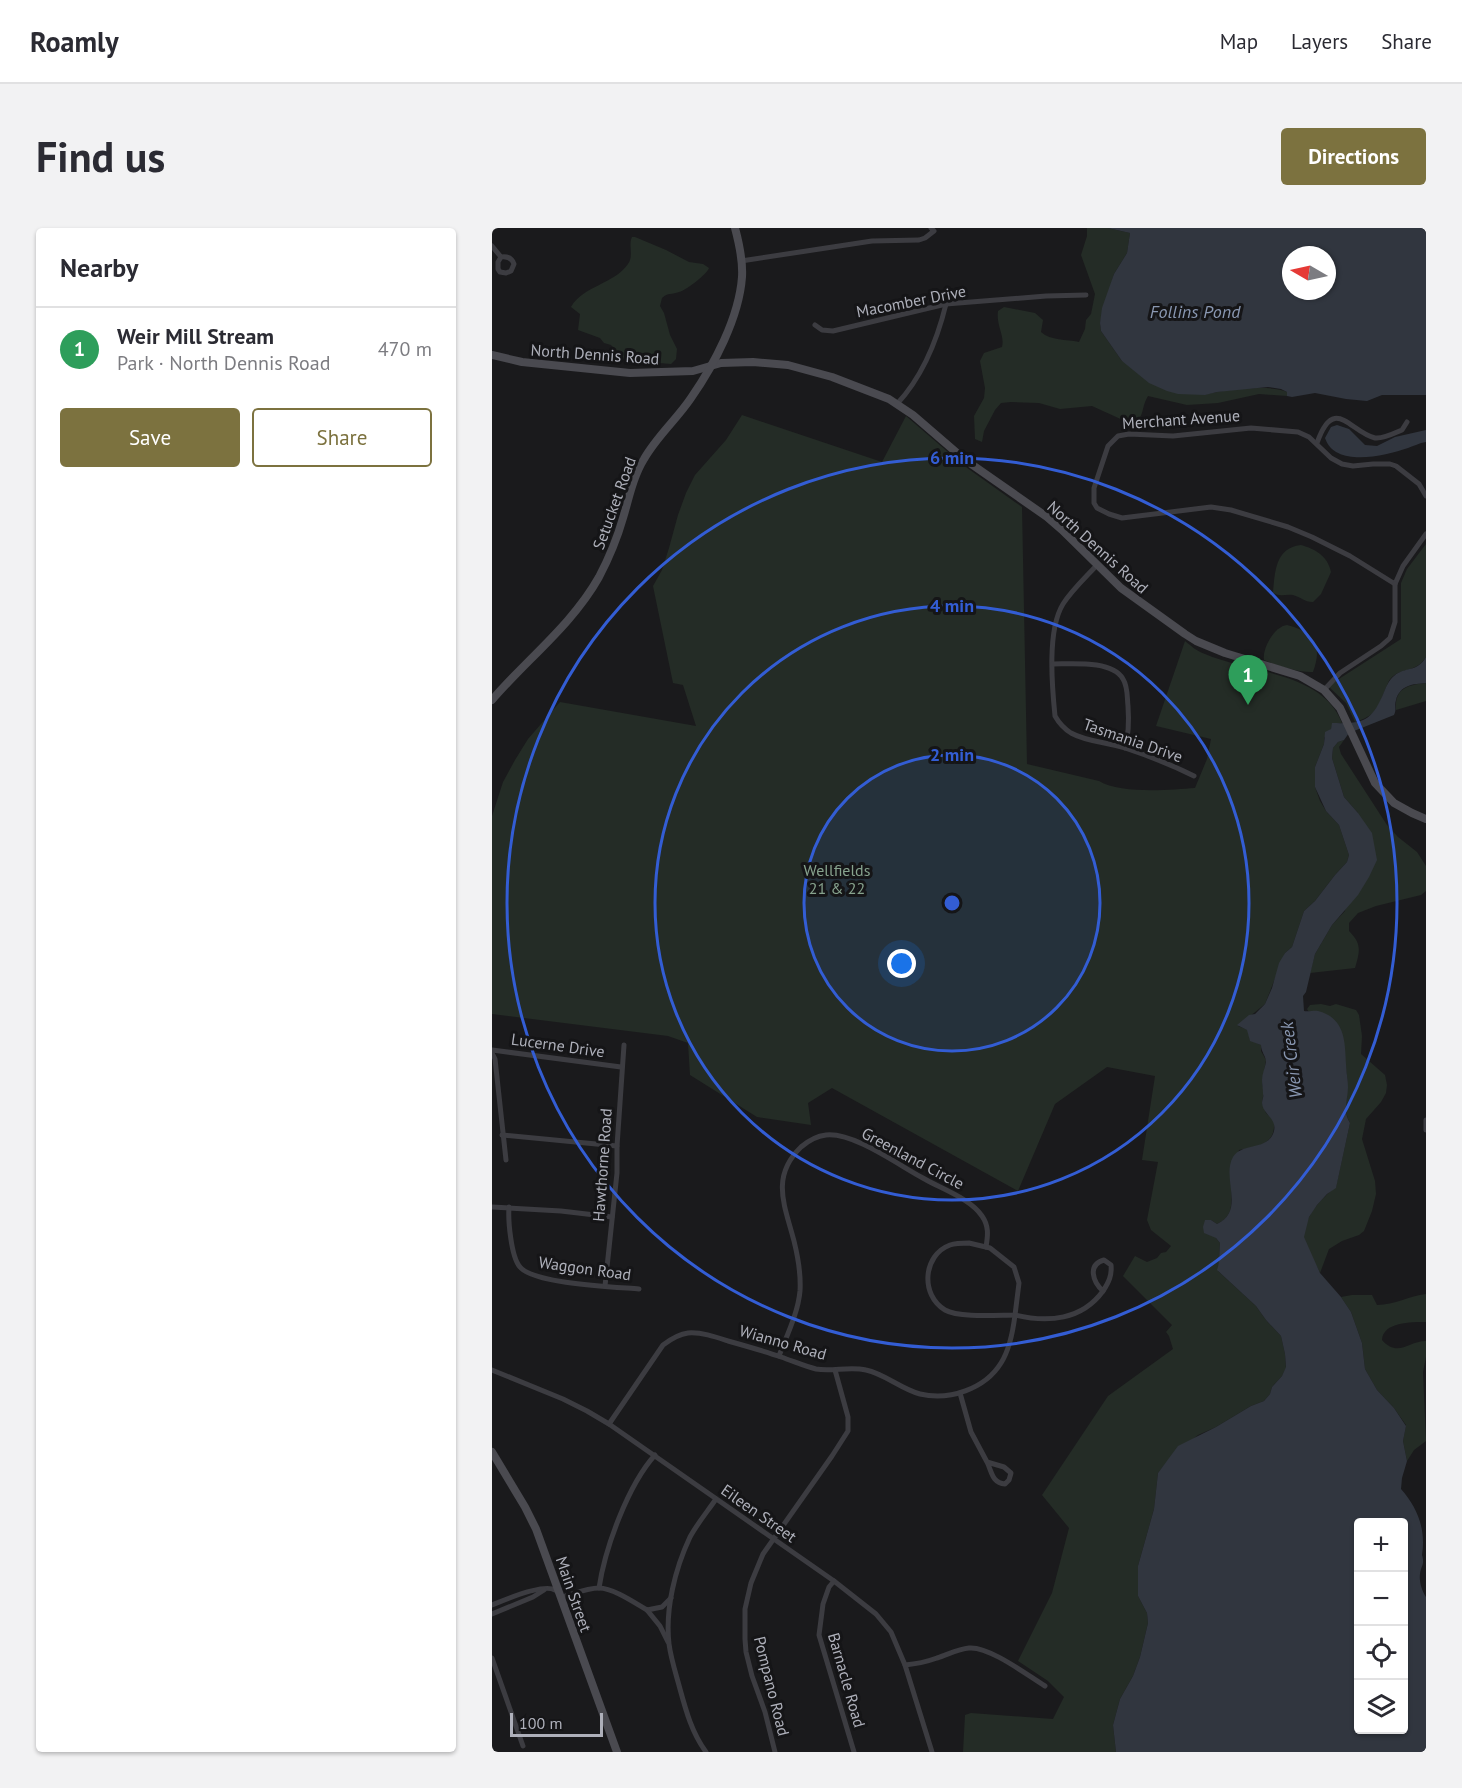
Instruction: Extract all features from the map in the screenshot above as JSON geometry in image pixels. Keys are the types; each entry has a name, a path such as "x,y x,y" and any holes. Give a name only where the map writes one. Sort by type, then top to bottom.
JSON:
{"main road":[{"name":"Setucket Road","path":"492,700 578,608 592,588 613,548 633,483 644,459 691,399 711,365 735,312 742,279 735,228"},
{"name":"North Dennis Road","path":"492,356 522,362 630,373 693,371 711,365 736,362 788,365 847,382 897,404 921,421 964,459 1062,530 1128,594 1196,641 1225,653 1300,676 1324,690 1340,708 1372,778 1382,792 1394,803 1426,819"},
{"name":"Main Street","path":"492,1452 537,1529 617,1752"}],"street":[{"path":"741,261 872,241 919,240 934,231 931,228"},
{"path":"492,246 501,257"},
{"name":"Macomber Drive","path":"815,325 822,330 833,332 946,304 1086,295"},
{"path":"897,404 907,393 931,353 946,304"},
{"path":"1317,443 1325,426 1338,419 1348,421 1362,432 1376,438 1402,430 1407,422"},
{"name":"Merchant Avenue","path":"1395,584 1350,556 1312,537 1243,513 1211,507 1122,518 1109,514 1097,508 1094,503 1094,488 1108,446 1115,438 1123,435 1173,436 1251,428 1298,432 1310,437 1331,458 1346,465 1396,466 1413,479 1426,496"},
{"path":"1324,690 1340,673 1390,638 1395,622 1395,584 1403,566 1426,534"},
{"name":"Tasmania Drive","path":"1097,565 1074,590 1059,611 1054,630 1055,716 1059,723 1073,734 1125,748 1170,764 1194,776"},
{"path":"1053,664 1092,664 1111,669 1124,679 1127,691 1128,722 1128,738 1125,748"},
{"name":"Hawthorne Road","path":"605,1286 617,1173 624,1045"},
{"path":"492,1052 495,1059 506,1160"},
{"name":"Lucerne Drive","path":"492,1052 621,1067"},
{"path":"1426,1120 1426,1130"},
{"path":"502,1135 617,1146"},
{"name":"Greenland Circle","path":"779,1356 794,1319 800,1292 795,1242 783,1203 783,1179 789,1165 807,1142 825,1135 847,1139 876,1151 956,1196 975,1208 983,1217 988,1228 986,1247"},
{"path":"492,1209 510,1207 612,1217"},
{"name":"Waggon Road","path":"510,1207 508,1217 515,1256 520,1268 543,1278 639,1289"},
{"name":"Wianno Road","path":"609,1424 663,1345 670,1339 681,1335 702,1334 817,1369 867,1370 918,1393 940,1396 960,1393 982,1383 1001,1363 1012,1337 1016,1315 1019,1283 1014,1267 996,1252 980,1245 951,1245 943,1249 933,1260 928,1286 939,1305 951,1313 1016,1315 1041,1319 1062,1318 1084,1310 1103,1291"},
{"path":"1104,1260 1111,1265 1112,1272 1103,1291 1093,1277 1096,1264 1104,1260"},
{"name":"Eileen Street","path":"492,1370 562,1399 609,1424 860,1600 891,1632 905,1665 932,1752"},
{"name":"Pompano Road","path":"776,1752 746,1652 745,1609 751,1583 763,1554 848,1431 848,1416 835,1370"},
{"path":"960,1393 971,1431 993,1478 1001,1484 1008,1482 1011,1473 1008,1469 987,1462"},
{"path":"599,1588 618,1522 637,1483 655,1455"},
{"path":"669,1644 671,1598 676,1575 691,1535 716,1499"},
{"name":"Barnacle Road","path":"834,1581 829,1587 823,1604 819,1635 854,1752"},
{"path":"492,1614 533,1597 548,1588"},
{"path":"492,1605 530,1591 548,1588 554,1589 562,1597 599,1588 619,1595 647,1610 660,1626 669,1644 688,1718 696,1737 706,1752"},
{"path":"647,1610 662,1606 671,1598"},
{"path":"905,1665 976,1648 989,1651 1045,1686"},
{"path":"492,1658 523,1746"}],"green space":[{"path":"1087,228 1108,228 1130,233 1127,253 1114,274 1100,323 1101,331 1122,361 1204,395 1222,391 1270,388 1287,392 1287,396 1259,394 1218,403 1187,405 1148,396 1136,423 1125,421 1092,406 1060,409 1039,403 1001,403 984,431 982,442 975,439 974,416 984,398 985,388 980,361 984,353 1002,347 998,311 1004,307 1035,313 1043,320 1041,332 1045,335 1079,342 1086,320 1091,314 1095,294 1081,255"},
{"path":"632,237 689,262 703,264 709,268 701,278 687,288 662,298 660,306 677,349 676,359 671,364 624,360 611,345 604,343 600,338 578,330 580,314 571,307 583,294 622,271 631,258"},
{"name":"Wellfields 21 & 22","path":"742,415 882,462 906,416 963,465 1022,507 1027,764 1119,788 1172,790 1195,788 1207,759 1211,739 1156,726 1185,641 1202,653 1283,676 1302,684 1319,693 1332,706 1342,723 1333,723 1324,738 1315,767 1315,787 1326,811 1339,825 1349,855 1347,862 1304,911 1292,947 1285,953 1265,1004 1238,1026 1248,1030 1250,1040 1261,1045 1261,1051 1266,1060 1262,1103 1266,1113 1274,1121 1274,1129 1269,1140 1264,1143 1239,1150 1232,1185 1230,1212 1217,1224 1211,1220 1216,1238 1220,1243 1218,1271 1256,1306 1281,1336 1286,1368 1264,1401 1198,1435 1158,1473 1154,1509 1138,1566 1138,1596 1147,1613 1148,1623 1140,1657 1133,1676 1120,1699 1113,1725 1116,1752 963,1752 965,1715 971,1713 1053,1719 1064,1697 1048,1681 1018,1661 1052,1593 1069,1528 1042,1495 1108,1396 1173,1349 1166,1332 1172,1325 1123,1276 1135,1256 1147,1262 1166,1252 1171,1246 1151,1230 1147,1220 1158,1162 1142,1160 1155,1076 1107,1067 1055,1104 1018,1191 832,1088 808,1103 811,1125 757,1117 690,1075 688,1043 668,1036 492,1014 492,816 503,782 528,739 560,702 696,726 683,685 673,683 653,586 662,570 678,515 695,475 726,440"},
{"path":"1426,544 1426,657 1413,668 1391,678 1375,711 1355,722 1346,703 1328,686 1401,639 1401,583 1407,569"},
{"path":"1301,545 1320,554 1327,562 1331,572 1321,594 1313,602 1293,595 1273,593 1276,569 1281,556 1292,547"},
{"path":"1287,625 1304,632 1314,641 1317,654 1313,672 1295,670 1264,660 1270,638 1278,629"},
{"path":"1426,683 1426,701 1396,710 1397,697 1400,692 1413,685"},
{"path":"1344,740 1339,747 1341,754 1387,825 1417,852 1426,866 1426,891 1421,895 1358,913 1349,923 1349,931 1359,948 1355,968 1310,973 1315,954 1332,925 1345,911 1358,813 1344,797 1332,758 1333,748 1338,742"},
{"path":"1336,1004 1356,1010 1362,1036 1361,1054 1385,1075 1387,1085 1381,1102 1366,1119 1362,1139 1375,1181 1376,1194 1372,1211 1364,1231 1329,1249 1320,1273 1306,1248 1304,1231 1314,1210 1336,1187 1350,1123 1346,1110 1347,1074 1343,1060 1317,1011 1309,1012 1307,1009 1310,1005 1330,1006"},
{"path":"1426,1294 1426,1322 1392,1326 1384,1334 1382,1340 1393,1348 1426,1341 1423,1372 1426,1441 1414,1450 1407,1461 1403,1441 1406,1425 1377,1390 1365,1369 1362,1343 1351,1312 1341,1297 1372,1295 1377,1305 1390,1304"}],"water":[{"name":"Follins Pond","path":"1108,228 1426,228 1426,395 1382,395 1367,401 1315,393 1292,397 1287,396 1287,392 1281,389 1268,387 1205,395 1178,394 1149,383 1122,361 1101,331 1102,308 1114,274 1127,253 1130,233"},
{"path":"1337,425 1349,429 1365,445 1377,446 1395,437 1426,430 1426,442 1386,454 1349,456 1330,447 1325,438 1331,427"},
{"name":"Weir Creek","path":"1426,657 1426,683 1412,685 1401,691 1396,700 1394,715 1349,733 1333,748 1332,758 1344,797 1372,833 1377,860 1358,895 1332,925 1315,954 1303,996 1304,1011 1327,1014 1334,1019 1342,1032 1348,1084 1346,1109 1350,1123 1336,1188 1327,1194 1309,1217 1304,1237 1320,1273 1351,1312 1362,1343 1365,1369 1377,1390 1394,1408 1406,1426 1403,1441 1407,1461 1401,1489 1416,1512 1423,1537 1423,1563 1420,1577 1426,1597 1426,1752 1116,1752 1113,1725 1120,1699 1133,1676 1140,1657 1148,1623 1147,1613 1138,1596 1138,1566 1154,1509 1158,1473 1178,1446 1264,1401 1286,1367 1281,1336 1256,1306 1217,1270 1220,1243 1216,1238 1204,1233 1203,1227 1205,1220 1211,1220 1217,1224 1226,1218 1230,1211 1232,1202 1230,1165 1233,1157 1242,1149 1267,1141 1274,1131 1274,1123 1262,1103 1262,1078 1266,1062 1261,1045 1250,1041 1247,1030 1237,1025 1249,1015 1255,1014 1265,1004 1279,963 1292,947 1304,911 1347,862 1349,855 1339,825 1326,811 1315,787 1315,767 1324,744 1325,732 1331,729 1332,723 1352,723 1366,719 1380,702 1392,678 1402,671 1419,665"}],"place":[{"name":"Weir Mill Stream","path":"1248,705"}]}
